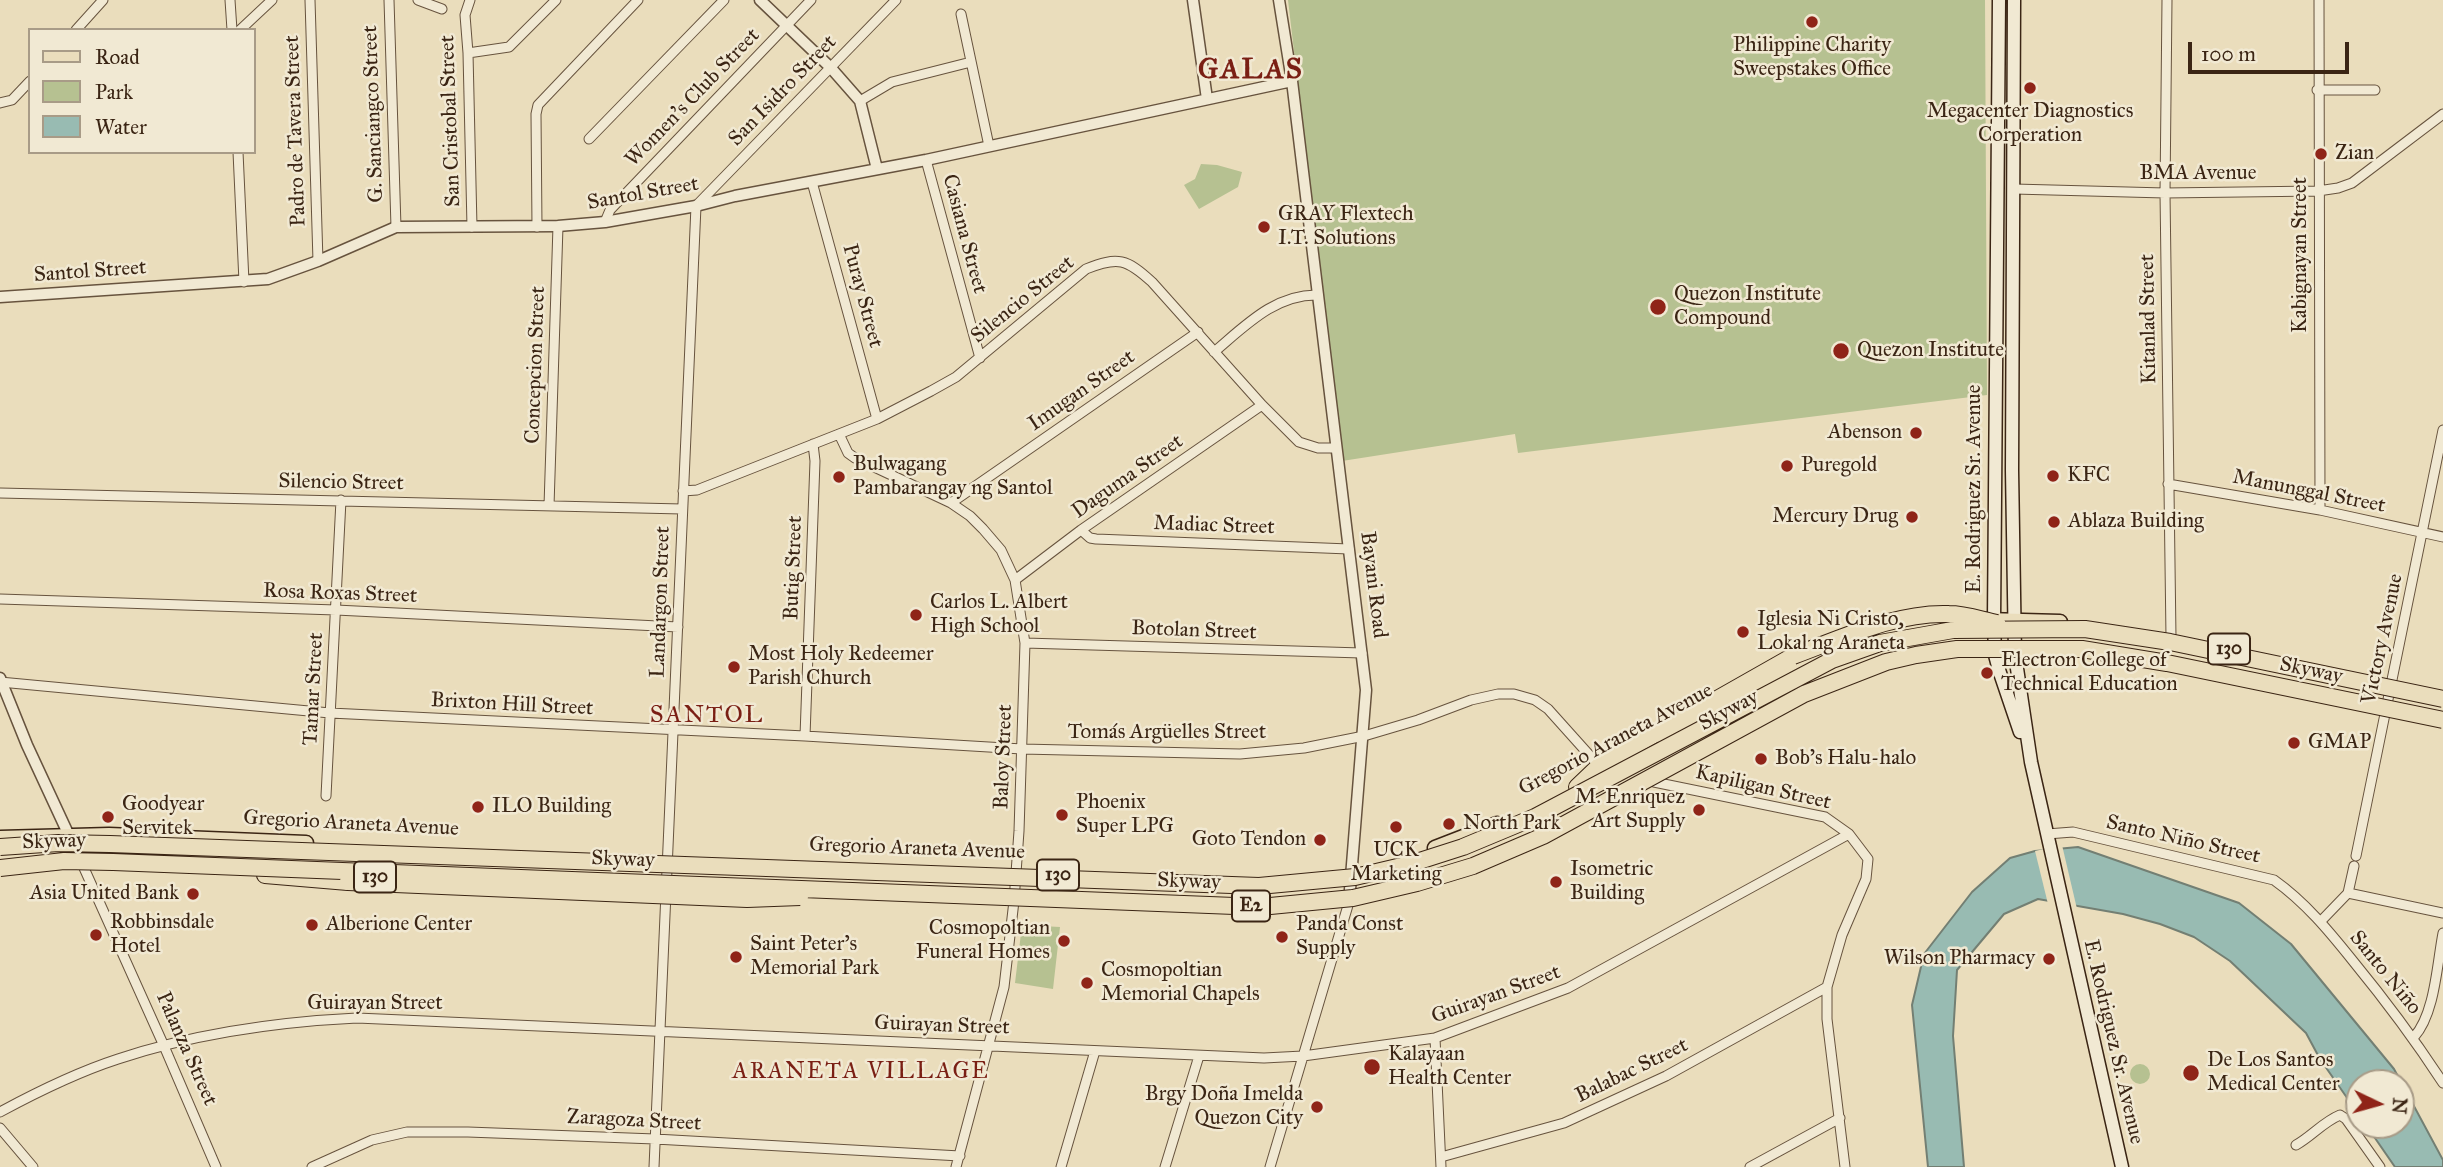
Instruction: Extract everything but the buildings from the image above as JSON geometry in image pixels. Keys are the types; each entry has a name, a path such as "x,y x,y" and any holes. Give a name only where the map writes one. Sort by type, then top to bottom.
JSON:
{"highway":[{"path":"1577,787 1602,770 1615,757 1793,656 1874,625 1950,614 2031,629"},
{"name":"Skyway","path":"0,847 59,843 110,844 1259,886 1355,877 1410,864 1463,847 1535,817 1832,660 1880,643 1920,635 1953,630 2085,629 2170,642 2443,697"},
{"name":"Skyway","path":"0,868 64,861 1260,906 1353,898 1473,866 1543,836 1804,694 1886,662 1957,649 2082,649 2167,663 2443,720"},
{"path":"2403,712 2443,727"},
{"path":"228,872 348,882 747,899 959,893"},
{"path":"493,881 568,891"}],"main road":[{"name":"E. Rodriguez Sr. Avenue","path":"1999,0 1995,655 2031,762"},
{"name":"E. Rodriguez Sr. Avenue","path":"2014,0 2015,655 2031,762 2122,1167"},
{"name":"Gregorio Araneta Avenue","path":"1602,770 1828,653 1906,630 1952,623 1994,620 2086,623 2171,637 2399,688"},
{"name":"130","path":"0,873 10,870 84,868 228,872 1262,910 1349,902 1420,886 1475,869 1547,840 1811,697 1846,682 1918,660 1959,655 2081,655 2167,668 2443,727"},
{"name":"Gregorio Araneta Avenue","path":"0,838 68,834 1260,882 1353,873 1461,839 1531,811 1577,787"}],"street":[{"path":"78,28 103,0"},
{"path":"230,0 232,28"},
{"path":"242,28 272,0"},
{"name":"Padro de Tavera Street","path":"310,0 318,261"},
{"name":"G. Sanciangco Street","path":"389,0 396,226"},
{"path":"418,0 442,9"},
{"name":"San Cristobal Street","path":"470,0 465,15 472,227"},
{"path":"468,53 509,47 556,0"},
{"path":"537,226 538,105 638,0"},
{"path":"589,139 724,0"},
{"path":"760,0 831,68 860,100 877,169"},
{"name":"Women's Club Street","path":"605,222 610,211 811,0"},
{"name":"San Isidro Street","path":"696,206 896,0"},
{"path":"1192,0 1207,99"},
{"name":"Bayani Road","path":"1270,1167 1349,902 1366,690 1292,81 1279,0"},
{"name":"Kitanlad Street","path":"2167,0 2165,193 2171,637"},
{"name":"Kabignayan Street","path":"2319,0 2317,90 2320,510"},
{"path":"961,14 989,146"},
{"path":"860,100 892,82 971,62"},
{"name":"Santol Street","path":"0,297 268,279 318,261 396,226 558,226 605,222 926,160 1292,81"},
{"path":"0,103 12,100 28,83"},
{"path":"2317,90 2375,90"},
{"name":"BMA Avenue","path":"2014,190 2165,193 2318,191 2338,188 2352,183 2443,114"},
{"path":"238,154 244,282"},
{"name":"Casiana Street","path":"926,160 980,358"},
{"name":"Puray Street","path":"813,182 877,419"},
{"name":"Landargon Street","path":"654,1167 696,206"},
{"name":"Concepcion Street","path":"549,506 558,226"},
{"name":"Silencio Street","path":"683,491 697,490 877,419 956,377 1086,270 1106,261 1125,262 1134,266 1299,442 1318,448 1336,448"},
{"path":"1214,352 1274,304 1291,298 1318,295"},
{"name":"Imugan Street","path":"951,503 1198,332"},
{"name":"Daguma Street","path":"1015,580 1081,530 1262,405"},
{"name":"Victory Avenue","path":"2348,893 2385,716 2399,688 2423,533 2443,430"},
{"name":"Baloy Street","path":"839,434 848,453 855,458 951,503 971,516 1001,550 1015,580 1025,643 1014,901 1004,987 956,1167"},
{"name":"Butig Street","path":"805,736 815,461 813,444"},
{"name":"Manunggal Street","path":"2168,484 2320,510 2443,537"},
{"name":"Silencio Street","path":"0,493 682,509"},
{"name":"Tamar Street","path":"326,796 341,500"},
{"name":"Madiac Street","path":"1081,530 1090,538 1096,539 1349,549"},
{"name":"Rosa Roxas Street","path":"0,598 336,610 678,627"},
{"name":"Botolan Street","path":"1025,643 1362,653"},
{"name":"Brixton Hill Street","path":"1,681 330,713 1022,749"},
{"name":"Palanza Street","path":"1,681 27,745 216,1167"},
{"name":"Tomás Argüelles Street","path":"1022,749 1240,754 1304,748 1364,736 1471,700 1498,694 1514,694 1535,700 1548,709 1602,770"},
{"name":"Kapiligan Street","path":"1654,782 1825,817 1849,834 1868,859 1866,880 1842,935 1827,987 1827,1019 1844,1167"},
{"name":"Santo Niño Street","path":"2047,834 2063,832 2254,873 2274,880 2321,921"},
{"name":"Guirayan Street","path":"0,1112 116,1059 164,1046 250,1027 357,1018 1264,1058 1303,1056 1435,1038 1568,988 1849,834"},
{"path":"2321,921 2348,893 2443,913"},
{"name":"Santo Niño","path":"2321,921 2414,1037 2443,1083"},
{"path":"2414,1037 2427,1016 2443,933"},
{"name":"Balabac Street","path":"1441,1162 1564,1123 1665,1076 1827,987"},
{"path":"1435,1038 1441,1162"},
{"path":"1061,1167 1095,1051"},
{"path":"1165,1167 1199,1056"},
{"path":"2296,1145 2340,1115 2346,1119 2380,1167"},
{"path":"1750,1167 1840,1118"},
{"path":"0,1128 33,1167"},
{"name":"Zaragoza Street","path":"312,1167 372,1140 407,1132 655,1139 960,1156"}],"green space":[{"name":"Quezon Institute Compound","path":"1288,0 1985,0 1987,395 1518,453 1515,434 1342,461"},
{"path":"1201,164 1242,172 1238,187 1199,209 1184,185 1195,179"},
{"path":"1022,925 1060,927 1053,989 1015,983"},
{"path":"2136,1064 2144,1064 2150,1074 2144,1084 2136,1084 2130,1078 2130,1070"}],"water":[{"path":"2078,847 2239,903 2291,944 2394,1069 2345,1069 2345,1095 2306,1033 2230,961 2194,937 2123,914 2038,899 2004,914 1957,970 1953,1036 1964,1167 1928,1167 1912,1005 1924,954 1972,892 2010,858 2035,851"},
{"path":"2415,1108 2443,1160 2443,1167 2395,1167 2376,1139 2415,1139"}],"pier":[{"path":"2062,845 2077,909 2075,910 2048,904 2035,851"}],"place":[{"name":"Philippine Charity Sweepstakes Office","path":"1812,22"},
{"name":"Megacenter Diagnostics Corperation","path":"2030,88"},
{"name":"Zian","path":"2321,154"},
{"name":"GRAY Flextech I.T. Solutions","path":"1264,227"},
{"name":"Quezon Institute Compound","path":"1658,307"},
{"name":"Quezon Institute","path":"1841,351"},
{"name":"Abenson","path":"1916,433"},
{"name":"Puregold","path":"1787,466"},
{"name":"KFC","path":"2053,476"},
{"name":"Bulwagang Pambarangay ng Santol","path":"839,477"},
{"name":"Mercury Drug","path":"1912,517"},
{"name":"Ablaza Building","path":"2054,522"},
{"name":"Carlos L. Albert High School","path":"916,615"},
{"name":"Iglesia Ni Cristo, Lokal ng Araneta","path":"1743,632"},
{"name":"Most Holy Redeemer Parish Church","path":"734,667"},
{"name":"Electron College of Technical Education","path":"1987,673"},
{"name":"GMAP","path":"2294,743"},
{"name":"Bob's Halu-halo","path":"1761,759"},
{"name":"ILO Building","path":"478,807"},
{"name":"M. Enriquez Art Supply","path":"1699,810"},
{"name":"Phoenix Super LPG","path":"1062,815"},
{"name":"Goodyear Servitek","path":"108,817"},
{"name":"North Park","path":"1449,824"},
{"name":"UCK Marketing","path":"1396,827"},
{"name":"Goto Tendon","path":"1320,840"},
{"name":"Isometric Building","path":"1556,882"},
{"name":"Asia United Bank","path":"193,894"},
{"name":"Alberione Center","path":"312,925"},
{"name":"Robbinsdale Hotel","path":"96,935"},
{"name":"Panda Const Supply","path":"1282,937"},
{"name":"Cosmopoltian Funeral Homes","path":"1064,941"},
{"name":"Saint Peter's Memorial Park","path":"736,957"},
{"name":"Wilson Pharmacy","path":"2049,959"},
{"name":"Cosmopoltian Memorial Chapels","path":"1087,983"},
{"name":"Kalayaan Health Center","path":"1372,1067"},
{"name":"De Los Santos Medical Center","path":"2191,1073"},
{"name":"Brgy Doña Imelda Quezon City","path":"1317,1107"}],"district":[{"name":"GALAS","path":"1251,71"},
{"name":"SANTOL","path":"707,716"},
{"name":"ARANETA VILLAGE","path":"861,1072"}]}
